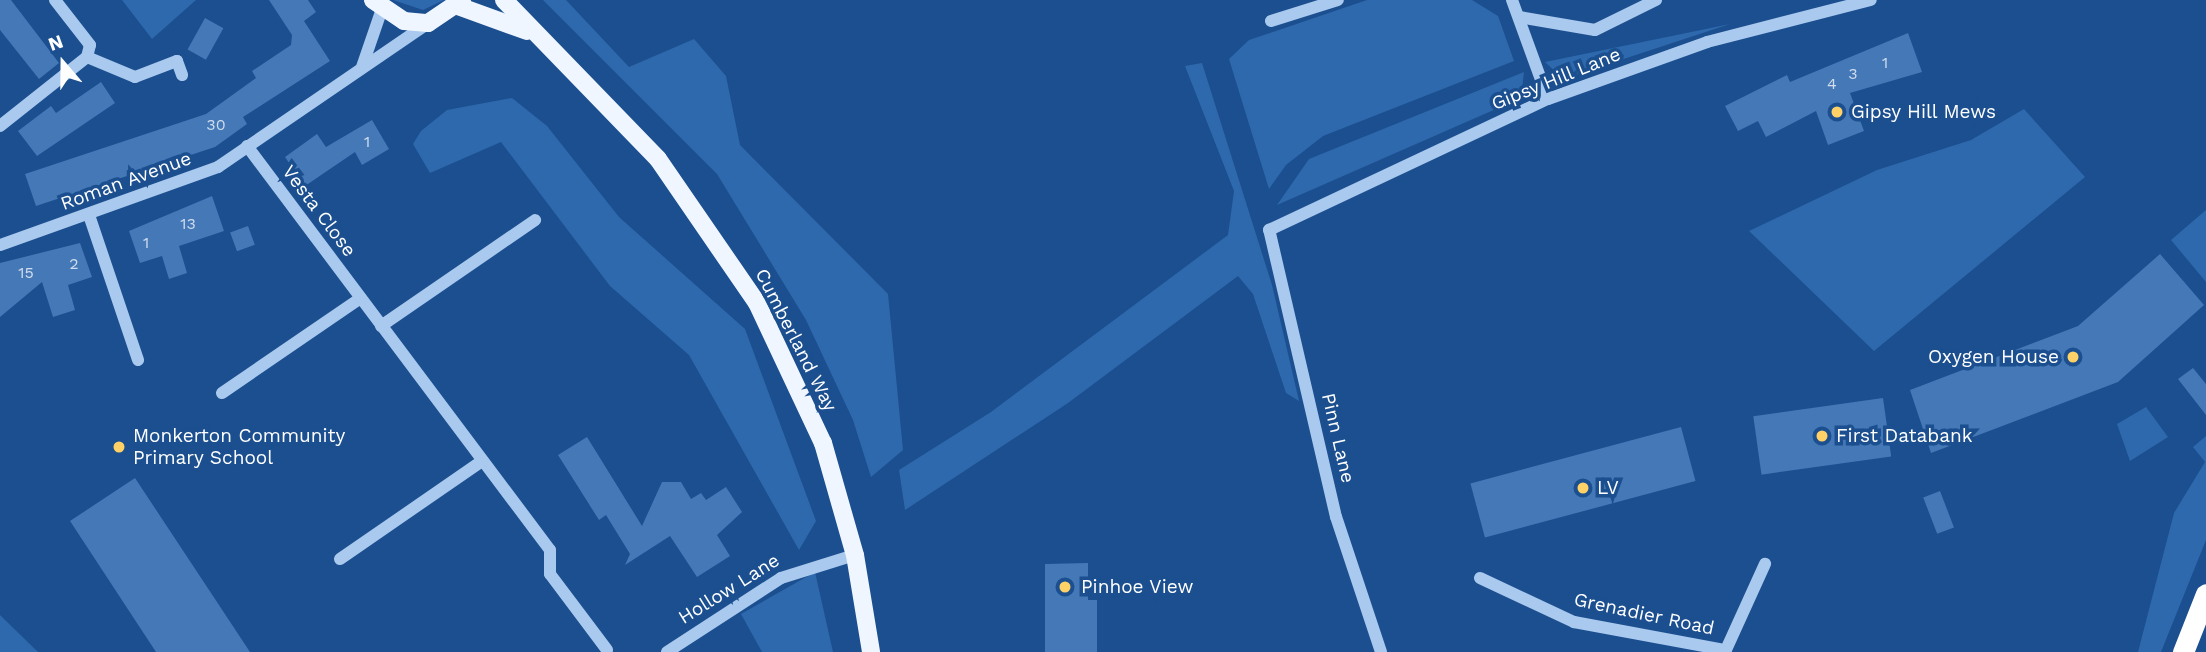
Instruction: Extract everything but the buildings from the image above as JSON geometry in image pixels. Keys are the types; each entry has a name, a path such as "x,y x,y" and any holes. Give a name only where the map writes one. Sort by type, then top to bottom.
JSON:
{"highway":[{"path":"2183,652 2206,594"}],"main road":[{"name":"Cumberland Way","path":"504,0 533,34 658,159 757,303 810,408 855,555 871,652"},
{"name":"Cumberland Way","path":"428,23 460,3 533,34"},
{"path":"377,5 428,23"}],"street":[{"path":"0,126 87,57 90,46 55,0"},
{"path":"1272,21 1338,0"},
{"path":"1512,0 1548,99"},
{"path":"1519,17 1595,30 1657,0"},
{"name":"Gipsy Hill Lane","path":"1269,230 1548,99 1707,42 1871,0"},
{"path":"362,67 377,5"},
{"name":"Roman Avenue","path":"0,245 90,218 194,178 247,146 362,67 382,61 428,23"},
{"path":"87,57 135,76 177,61 182,75"},
{"name":"Vesta Close","path":"247,146 550,550 550,575 607,650"},
{"path":"90,218 138,360"},
{"path":"381,326 535,220"},
{"name":"Pinn Lane","path":"1269,230 1336,517 1381,652"},
{"path":"222,393 361,298"},
{"path":"340,559 482,461"},
{"name":"Hollow Lane","path":"667,652 780,578 855,555"},
{"name":"Grenadier Road","path":"1480,579 1574,622 1725,651 1765,565"}],"shaded area":[{"path":"122,0 196,0 152,39"},
{"path":"393,0 444,0 423,10"},
{"path":"543,0 566,0 629,67 694,39 726,76 740,145 888,294 903,450 871,477 853,420 806,320 717,174"},
{"path":"1367,0 1472,0 1498,16 1514,61 1323,136 1286,165 1269,189 1229,59 1249,40"},
{"path":"1730,24 1575,75 1561,77 1545,62"},
{"path":"1202,63 1272,285 1299,401 1286,393 1253,294 1238,276 1068,403 905,510 899,470 991,412 1228,235 1234,191 1185,66"},
{"path":"1524,72 1521,98 1277,205 1309,159"},
{"path":"512,98 547,126 619,217 745,329 816,521 799,550 689,355 610,286 501,142 430,173 413,144 421,131 447,110"},
{"path":"2024,109 2085,177 1874,351 1749,231 1877,170 1971,140"},
{"path":"2206,210 2206,282 2171,240"},
{"path":"2146,407 2168,437 2130,461 2117,424"},
{"path":"2206,436 2206,540 2161,652 2138,652 2174,513 2205,462 2193,447"},
{"path":"815,572 833,652 762,652 741,614"},
{"path":"0,615 38,652 0,652"}],"place":[{"name":"Gipsy Hill Mews","path":"1837,112"},
{"name":"Oxygen House","path":"2073,357"},
{"name":"First Databank","path":"1822,436"},
{"name":"Monkerton Community Primary School","path":"119,447"},
{"name":"LV","path":"1583,488"},
{"name":"Pinhoe View","path":"1065,587"}]}
